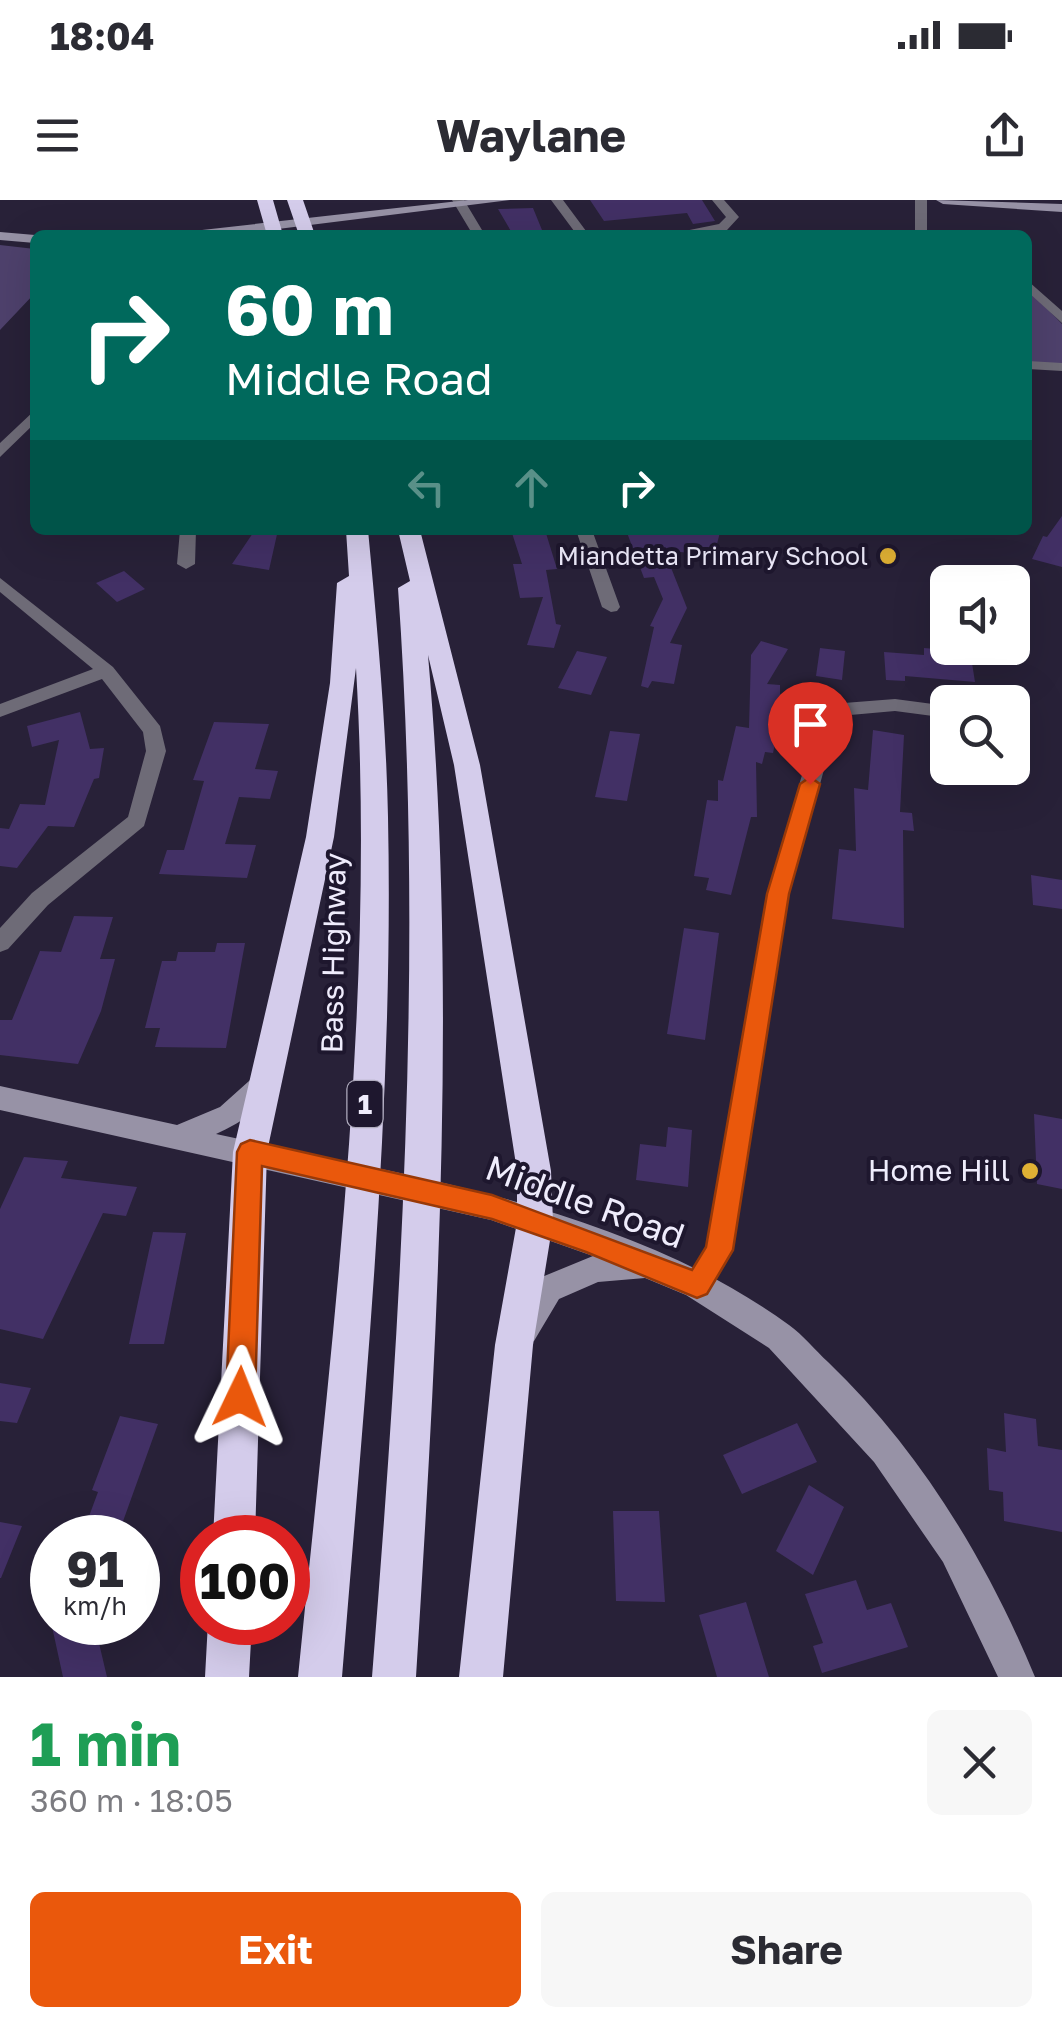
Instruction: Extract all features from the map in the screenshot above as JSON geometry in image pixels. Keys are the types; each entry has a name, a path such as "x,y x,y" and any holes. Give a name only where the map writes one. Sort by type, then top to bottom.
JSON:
{"highway":[{"path":"265,200 274,230"},
{"path":"296,200 305,230"},
{"path":"235,1515 250,1152 323,818 344,683 355,535"},
{"name":"Bass Highway","path":"320,1677 360,1226 371,952 372,658 356,535"},
{"name":"1","path":"394,1677 416,1358 427,959 423,716 407,535"},
{"path":"408,535 453,701 482,849 534,1172 535,1222 514,1345 482,1677"},
{"path":"227,1677 229,1645"}],"main road":[{"path":"237,230 503,200"},
{"path":"944,200 1062,208"},
{"path":"0,236 30,239"},
{"path":"177,1138 230,1115 268,1081"},
{"name":"Middle Road","path":"0,1098 492,1207 697,1285 780,1337 834,1390 886,1450 956,1550 1017,1677"},
{"path":"514,1345 548,1289 597,1268 651,1265"}],"street":[{"path":"557,200 579,230"},
{"path":"704,230 723,227 734,217 718,200"},
{"path":"921,200 921,230"},
{"path":"460,203 476,230"},
{"path":"1032,289 1062,319"},
{"path":"1032,365 1062,367"},
{"path":"0,452 30,419"},
{"path":"186,564 188,535"},
{"path":"586,535 612,607"},
{"path":"0,583 106,671 153,730 156,751 137,820 40,900 0,942"},
{"path":"0,711 106,671"},
{"path":"697,1285 720,1250 778,894 831,710 895,704 930,709"}],"shaded area":[{"path":"0,245 30,248 30,298 0,330"},
{"path":"1032,293 1062,324 1062,364 1032,362"}],"building":[{"path":"590,200 702,200 715,221 693,224 687,213 604,221"},
{"path":"533,208 542,230 510,230 498,209"},
{"path":"1062,516 1062,567 1032,559 1043,536 1047,537"},
{"path":"252,535 277,535 269,570 232,564"},
{"path":"513,535 547,535 557,569 546,570 556,624 561,625 554,648 527,645 543,597 520,598 513,564 522,564"},
{"path":"628,535 719,535 714,556 664,550 687,608 670,643 682,645 674,684 652,681 648,688 641,686 654,627 650,626 663,599 654,577 644,578"},
{"path":"124,571 145,589 117,602 96,583"},
{"path":"761,641 788,649 767,684 780,685 780,721 773,753 765,752 762,764 756,762 757,817 751,817 731,895 706,890 709,878 694,876 707,800 718,801 718,780 723,781 736,726 749,728 751,655"},
{"path":"820,648 845,651 842,680 816,676"},
{"path":"924,648 930,649 930,665 972,665 975,682 905,676 905,681 886,680 884,652 924,655"},
{"path":"577,651 607,657 591,695 558,688"},
{"path":"80,712 90,749 104,748 99,778 94,779 74,827 48,826 17,868 0,866 0,828 9,829 20,804 45,805 59,740 32,747 27,726"},
{"path":"214,722 269,724 255,769 278,771 270,799 239,797 225,844 256,845 247,878 159,874 167,850 184,850 204,781 193,780"},
{"path":"873,730 904,735 900,812 912,813 914,831 903,830 904,928 832,919 839,849 856,851 854,788 868,790"},
{"path":"610,731 640,734 627,801 595,797"},
{"path":"1031,875 1062,880 1062,909 1033,905"},
{"path":"74,916 113,917 100,959 115,959 101,1011 78,1064 0,1055 0,1020 12,1020 40,951 61,952"},
{"path":"684,928 719,933 705,1040 667,1034"},
{"path":"217,943 245,943 226,1048 155,1047 160,1028 145,1028 162,961 176,961 178,952 215,952"},
{"path":"1034,1114 1062,1119 1062,1189 1037,1184"},
{"path":"668,1127 692,1130 688,1187 636,1180 640,1144 666,1147"},
{"path":"24,1157 68,1161 61,1178 137,1187 126,1216 103,1213 43,1339 0,1329 0,1209"},
{"path":"153,1232 186,1233 164,1344 129,1344"},
{"path":"0,1383 31,1388 17,1423 0,1421"},
{"path":"1004,1413 1036,1419 1038,1446 1062,1450 1062,1532 1004,1521 1003,1492 989,1490 987,1448 1006,1452"},
{"path":"120,1416 158,1424 125,1515 90,1515 98,1492 92,1490"},
{"path":"797,1423 817,1462 742,1494 723,1455"},
{"path":"809,1485 844,1507 813,1575 776,1551"},
{"path":"613,1511 659,1511 665,1602 616,1601"},
{"path":"0,1522 22,1526 1,1578 0,1578"},
{"path":"856,1580 867,1610 891,1603 908,1647 822,1673 813,1646 823,1643 805,1594"},
{"path":"746,1602 769,1677 717,1677 699,1615"},
{"path":"56,1645 99,1645 107,1677 63,1677"}],"place":[{"name":"Miandetta Primary School","path":"888,556"},
{"name":"Home Hill","path":"1030,1171"}],"route":[{"path":"240,1397 250,1152 492,1207 592,1241 697,1285 720,1250 778,894 810,784"}]}
